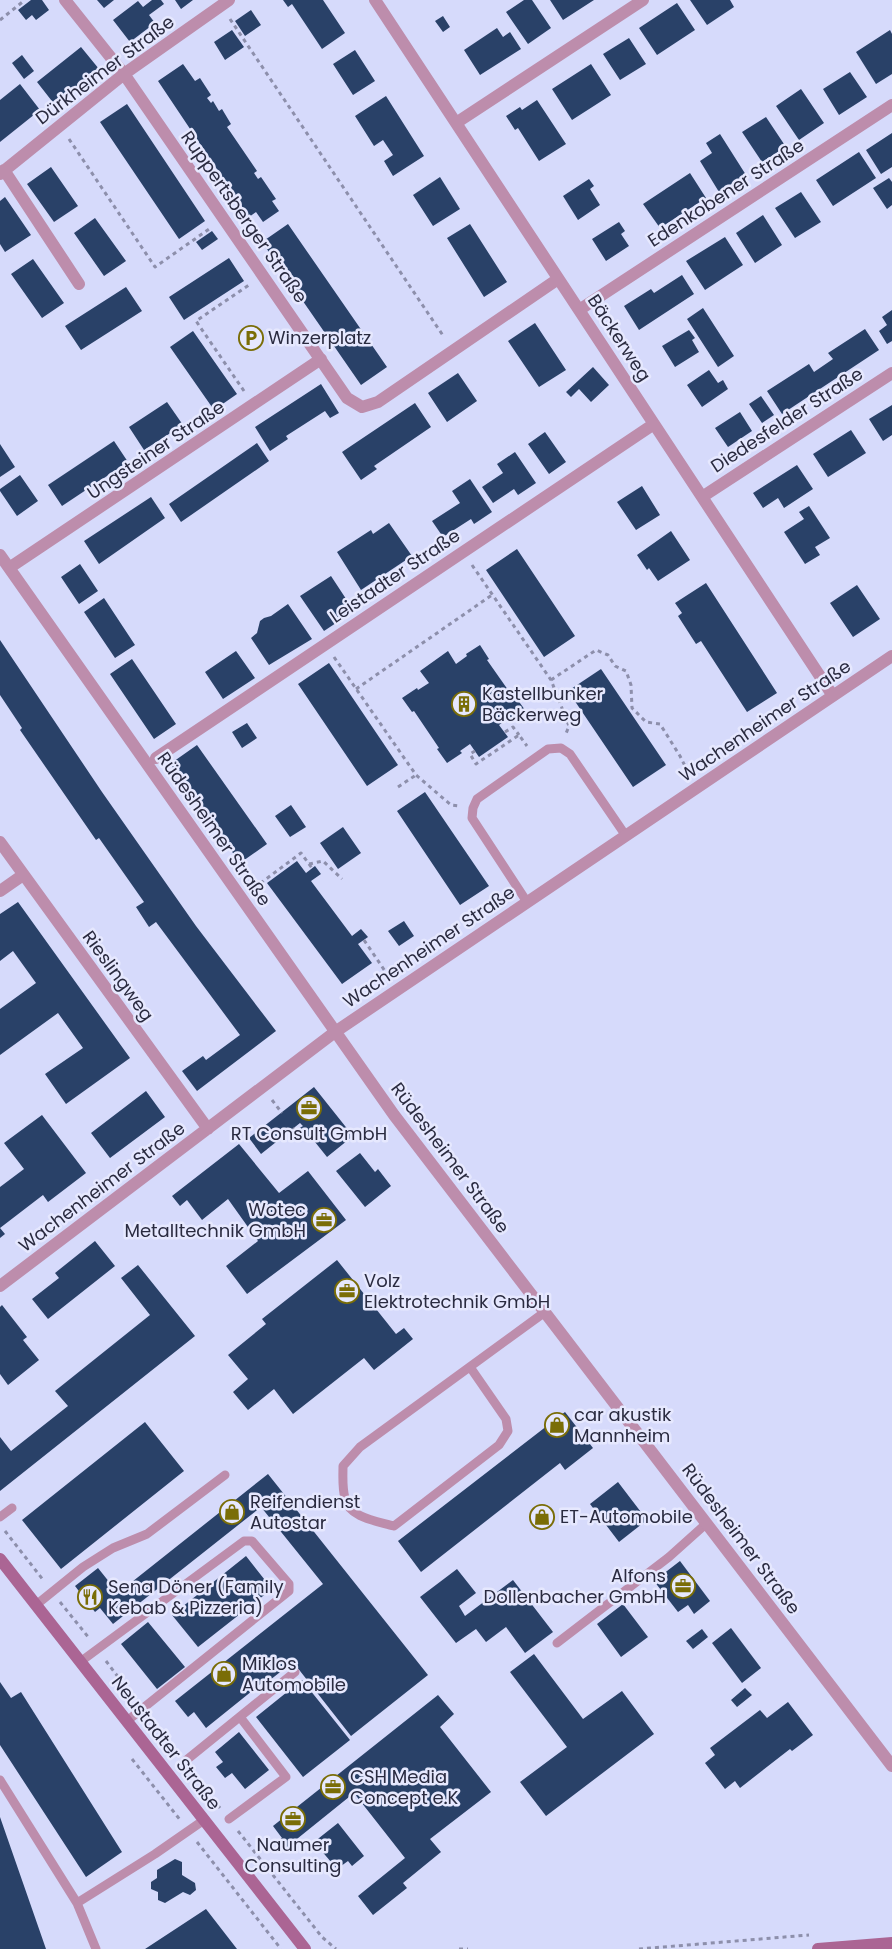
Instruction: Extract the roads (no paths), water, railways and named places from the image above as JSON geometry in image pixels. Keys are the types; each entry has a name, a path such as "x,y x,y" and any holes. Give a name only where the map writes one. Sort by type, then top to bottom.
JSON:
{"main road":[{"name":"Neustadter Straße","path":"0,1559 305,1949"},
{"path":"818,1949 892,1943"}],"street":[{"name":"Ruppertsberger Straße","path":"66,0 124,74 225,218 347,398 362,407 378,402 558,279"},
{"name":"Bäckerweg","path":"375,0 833,696"},
{"path":"456,123 643,0"},
{"name":"Dürkheimer Straße","path":"79,284 2,172 124,74 225,3"},
{"name":"Edenkobener Straße","path":"579,310 892,106"},
{"name":"Ungsteiner Straße","path":"9,568 254,406 321,359"},
{"name":"Diedesfelder Straße","path":"702,497 892,373"},
{"name":"Leistadter Straße","path":"156,758 654,424"},
{"name":"Rüdesheimer Straße","path":"0,555 394,1115 892,1766"},
{"name":"Wachenheimer Straße","path":"0,1286 336,1032 892,656"},
{"name":"Rieslingweg","path":"0,842 208,1129"},
{"path":"0,891 23,875"}],"lane":[{"path":"527,902 472,818 473,808 477,799 548,749 561,748 570,754 626,836"},
{"path":"470,1367 506,1419 508,1431 499,1445 394,1526 363,1518 351,1509 345,1499 343,1466 360,1447 545,1312"},
{"path":"36,1605 83,1567 113,1548 147,1534 225,1475"},
{"path":"0,1517 12,1508"},
{"path":"557,1643 669,1557 707,1523"},
{"path":"80,1662 244,1541 252,1541 288,1584 289,1591 127,1721"},
{"path":"184,1762 295,1672"},
{"path":"229,1819 286,1776 240,1716"},
{"path":"0,1780 77,1903 96,1949"},
{"path":"77,1903 155,1854 204,1820"}],"place":[{"name":"Winzerplatz","path":"251,338"},
{"name":"Kastellbunker Bäckerweg","path":"464,704"},
{"name":"RT Consult GmbH","path":"309,1108"},
{"name":"Wotec Metalltechnik GmbH","path":"324,1220"},
{"name":"Volz Elektrotechnik GmbH","path":"347,1291"},
{"name":"car akustik Mannheim","path":"557,1425"},
{"name":"Reifendienst Autostar","path":"232,1512"},
{"name":"ET-Automobile","path":"542,1517"},
{"name":"Alfons Dollenbacher GmbH","path":"683,1586"},
{"name":"Sena Döner (Family Kebab & Pizzeria)","path":"90,1597"},
{"name":"Miklos Automobile","path":"224,1674"},
{"name":"CSH Media Concept e.K","path":"333,1787"},
{"name":"Naumer Consulting","path":"293,1819"}]}
